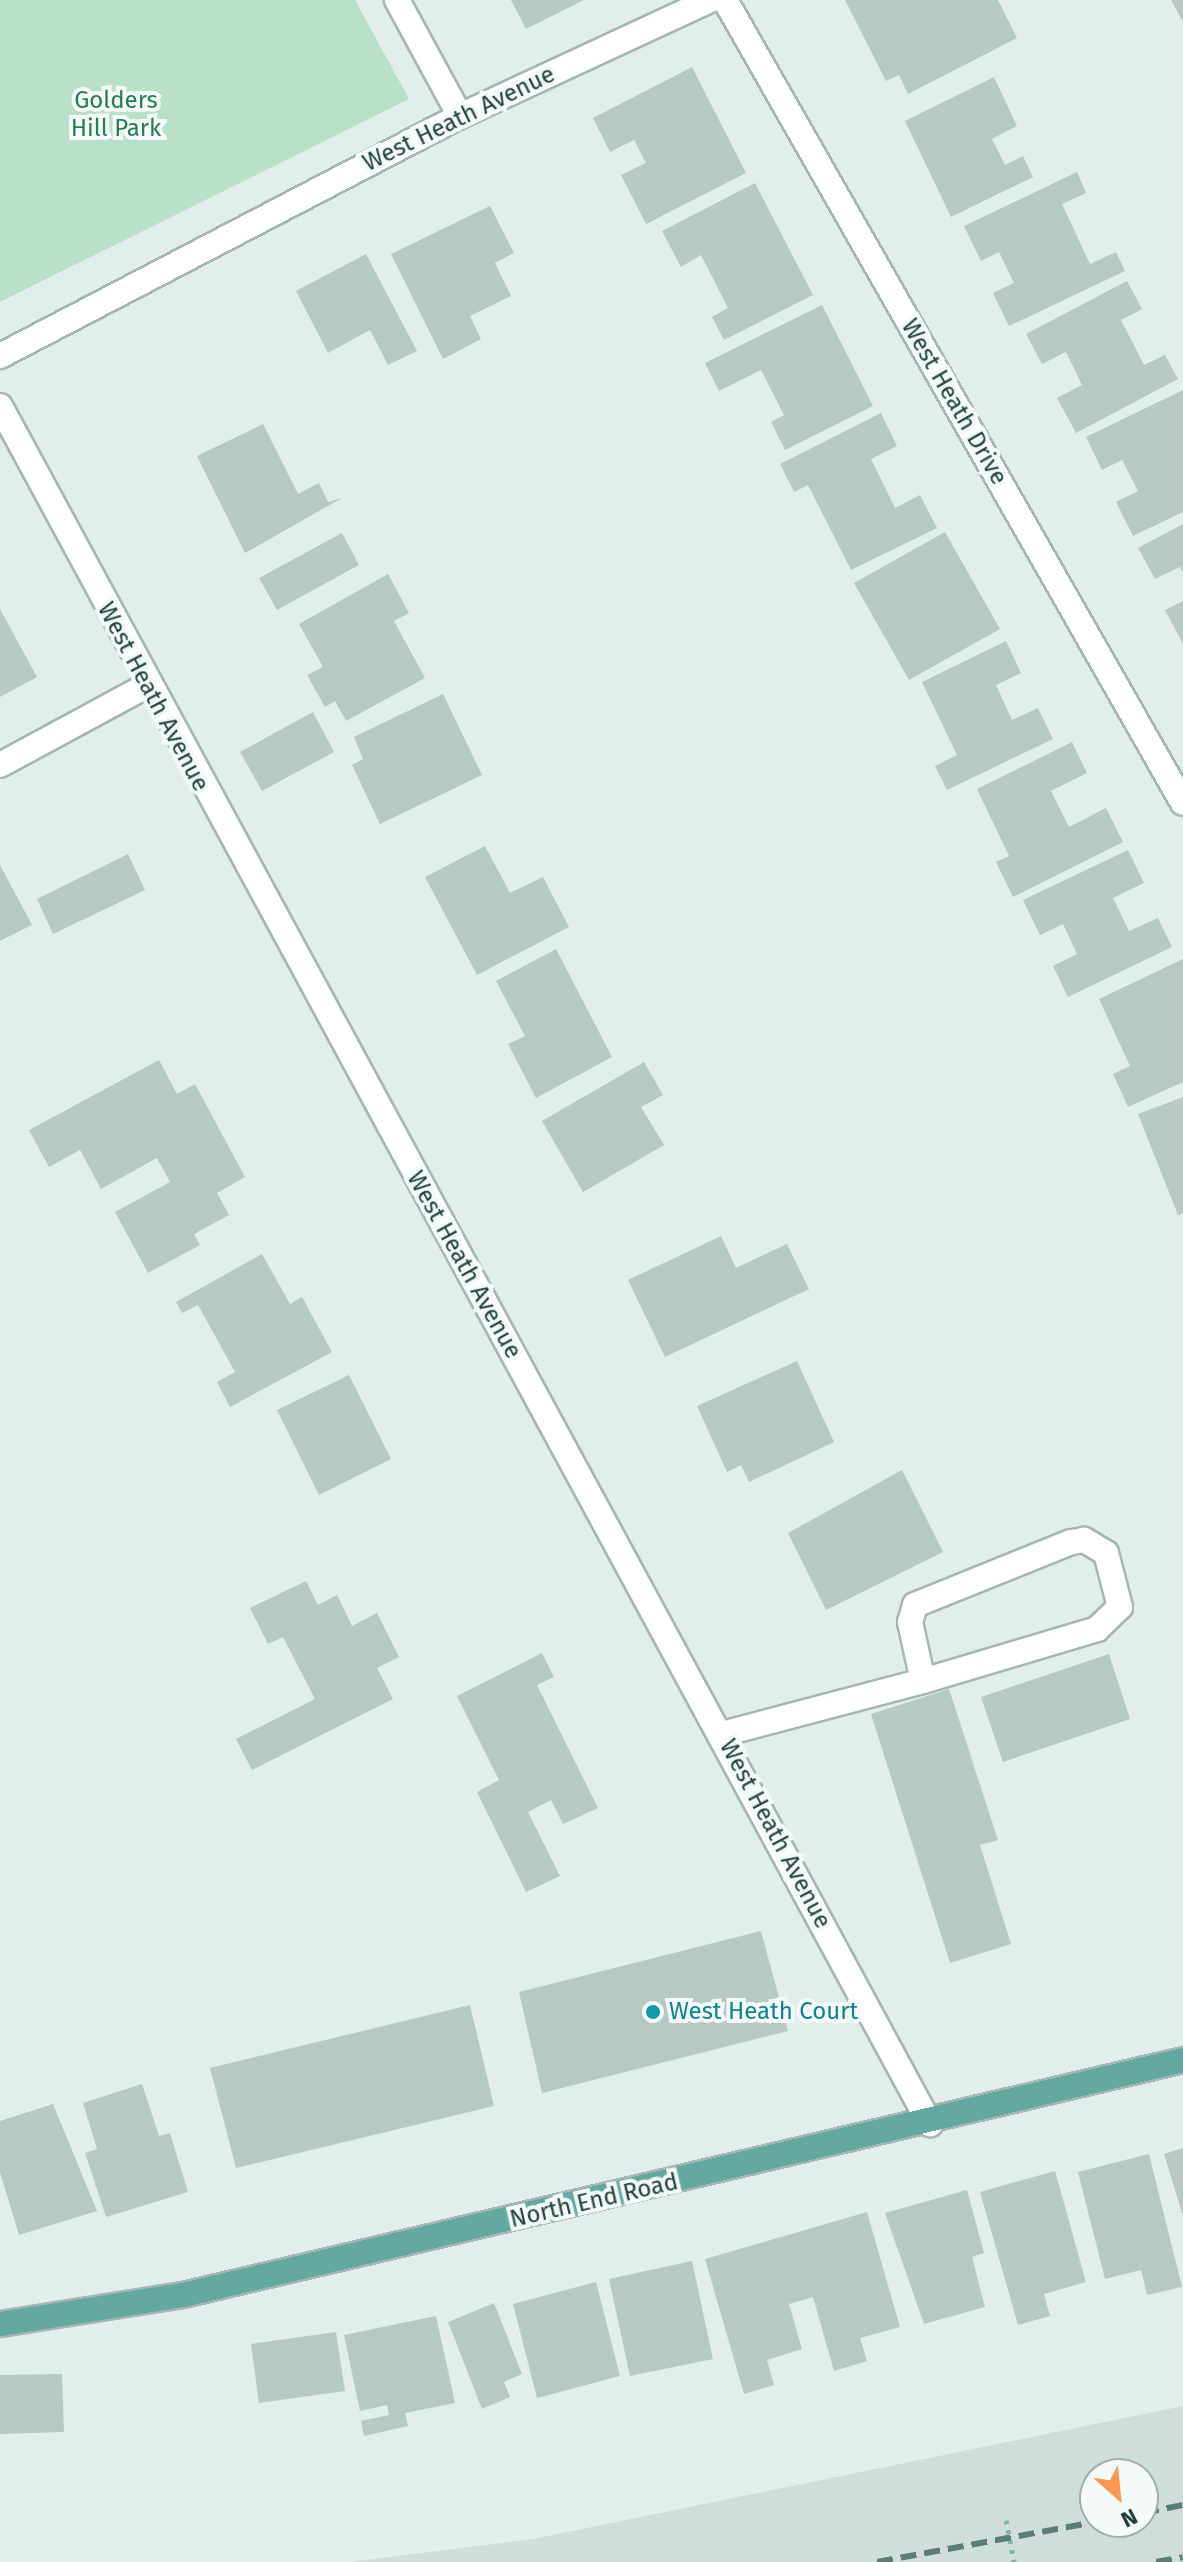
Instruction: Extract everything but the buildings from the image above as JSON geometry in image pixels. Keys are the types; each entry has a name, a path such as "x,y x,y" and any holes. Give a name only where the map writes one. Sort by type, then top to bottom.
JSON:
{"main road":[{"name":"North End Road","path":"0,2324 183,2295 930,2124 1183,2060"}],"street":[{"path":"397,0 460,116"},
{"name":"West Heath Avenue","path":"0,356 460,116 710,0"},
{"name":"West Heath Drive","path":"725,0 1183,803"},
{"name":"West Heath Avenue","path":"0,406 146,686 722,1734 930,2124"},
{"path":"0,765 146,686"},
{"path":"722,1734 923,1681 1114,1619 1118,1590 1106,1553 1084,1540 1071,1542 915,1605 910,1622 923,1681"}],"path":[{"path":"1006,2520 1014,2562"}],"shaded area":[{"path":"1183,2406 1183,2562 350,2562 533,2539"}],"green space":[{"name":"Golders Hill Park","path":"0,0 355,0 409,99 0,302"}],"railway":[{"path":"1159,2510 1183,2505"},
{"path":"877,2562 1079,2525"},
{"path":"1156,2562 1183,2557"}],"place":[{"name":"West Heath Court","path":"653,2012"}]}
